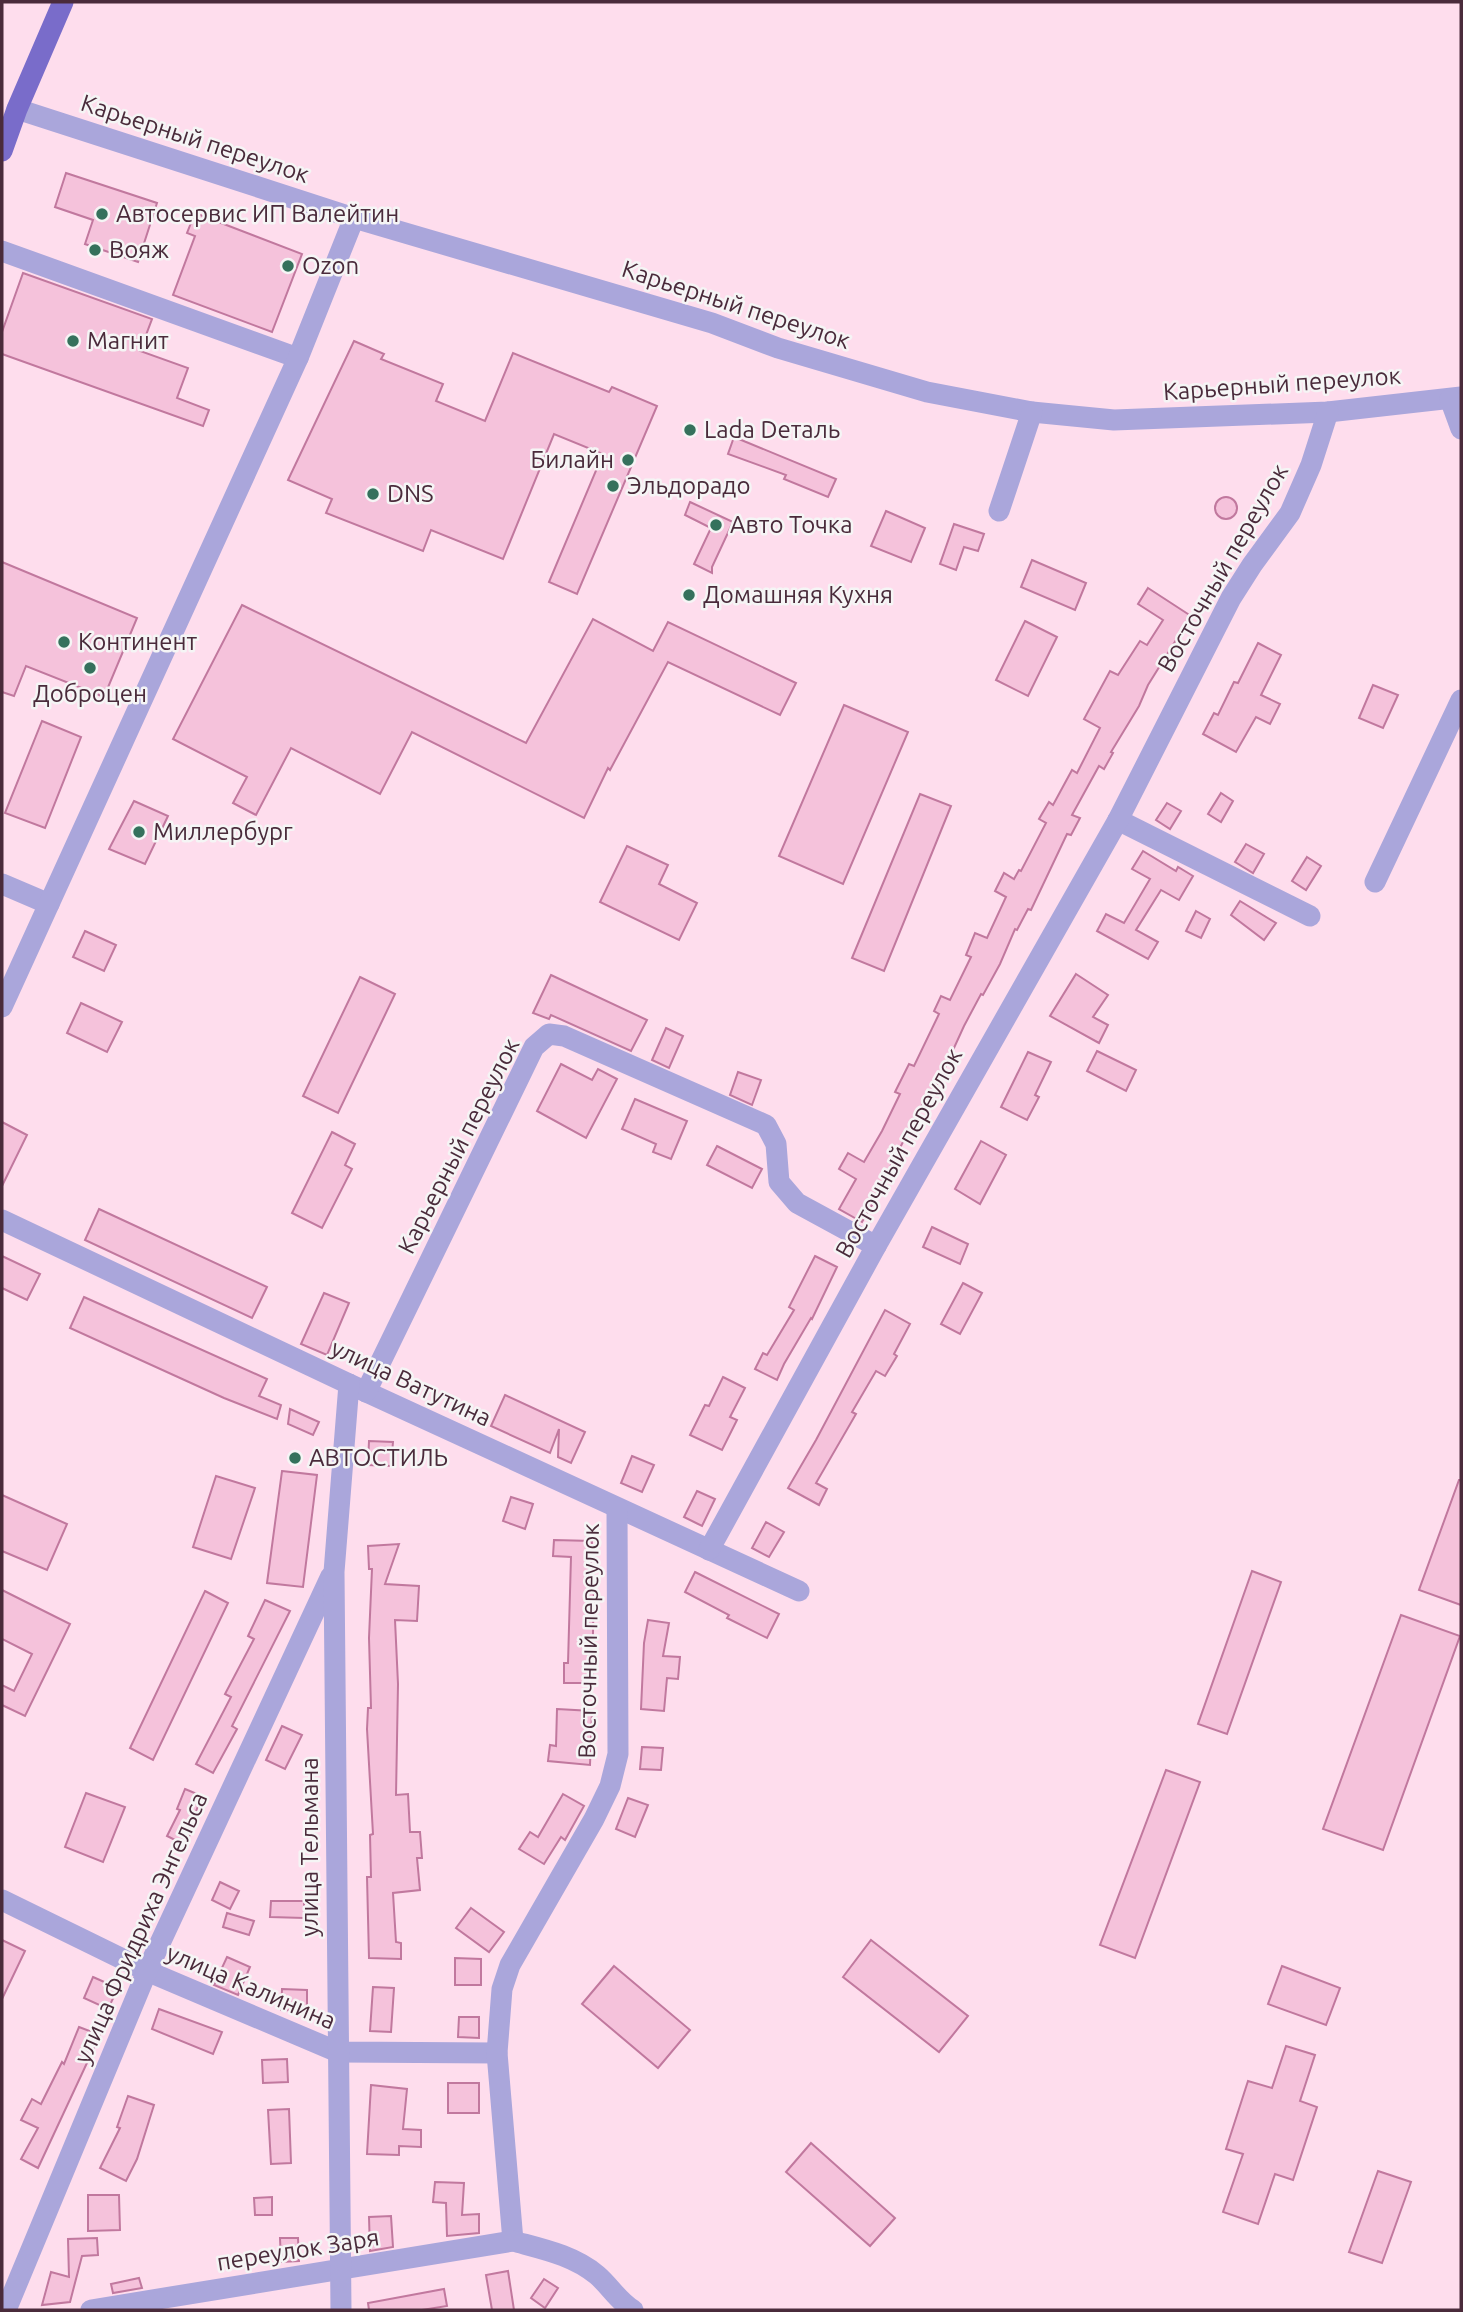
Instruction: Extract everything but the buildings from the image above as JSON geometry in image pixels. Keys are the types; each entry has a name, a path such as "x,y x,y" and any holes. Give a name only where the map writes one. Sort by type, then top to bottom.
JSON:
{"main road":[{"path":"2,151 63,2"}],"street":[{"name":"Карьерный переулок","path":"17,109 354,218 712,323 778,348 928,392 1032,412 1114,420 1328,412 1456,398"},
{"path":"2,1007 298,358 354,218"},
{"path":"2,251 298,358"},
{"path":"1456,398 1461,429"},
{"path":"999,511 1032,412"},
{"name":"Восточный переулок","path":"709,1550 876,1246 1118,820 1231,598 1290,513 1311,465 1328,412"},
{"path":"1375,883 1461,700"},
{"path":"1118,820 1310,916"},
{"path":"2,884 49,904"},
{"name":"Карьерный переулок","path":"358,1388 534,1047 549,1034 564,1036 766,1125 776,1144 779,1182 797,1203 876,1246"},
{"name":"улица Ватутина","path":"2,1220 799,1591"},
{"name":"улица Тельмана","path":"341,2310 334,1572 358,1388"},
{"name":"Восточный переулок","path":"513,2241 497,2053 502,1989 510,1965 594,1819 610,1786 618,1754 617,1508"},
{"name":"улица Фридриха Энгельса","path":"6,2310 147,1971 334,1572"},
{"name":"улица Калинина","path":"2,1900 147,1971 338,2052 497,2053"},
{"path":"513,2241 558,2253 596,2274 626,2308"},
{"name":"переулок Заря","path":"91,2310 513,2241"}],"place":[{"name":"Автосервис ИП Валейтин","path":"102,214"},
{"name":"Вояж","path":"95,250"},
{"name":"Ozon","path":"288,266"},
{"name":"Магнит","path":"73,341"},
{"name":"Lada Dеталь","path":"690,430"},
{"name":"Билайн","path":"628,460"},
{"name":"Эльдорадо","path":"613,486"},
{"name":"DNS","path":"373,494"},
{"name":"Авто Точка","path":"716,525"},
{"name":"Домашняя Кухня","path":"689,595"},
{"name":"Континент","path":"64,642"},
{"name":"Доброцен","path":"90,668"},
{"name":"Миллербург","path":"139,832"},
{"name":"АВТОСТИЛЬ","path":"295,1458"}]}
